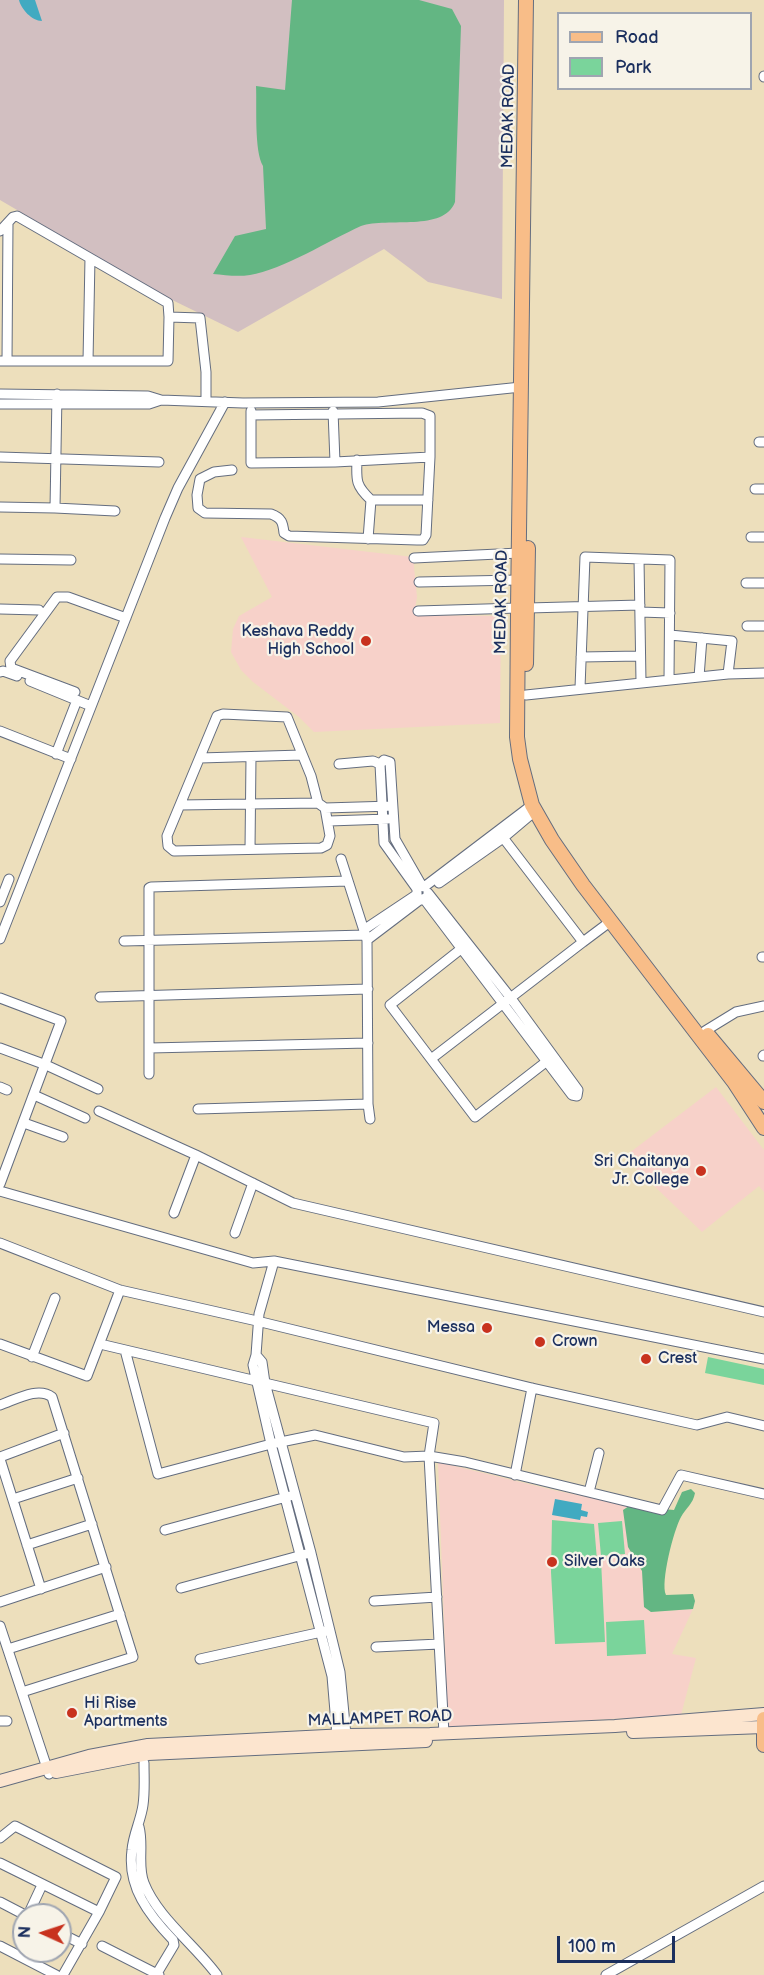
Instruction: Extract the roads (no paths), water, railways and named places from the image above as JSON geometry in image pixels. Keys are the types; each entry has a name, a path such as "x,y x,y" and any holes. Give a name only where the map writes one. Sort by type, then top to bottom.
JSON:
{"main road":[{"name":"MEDAK ROAD","path":"526,0 523,608 518,737 524,779 534,808 552,840 734,1082 764,1128"},
{"name":"MEDAK ROAD","path":"535,0 526,326 521,387 518,580 523,608 528,758 540,801 548,817 591,880 705,1031 764,1101"},
{"name":"MALLAMPET ROAD","path":"0,1788 89,1756 148,1745 615,1726 764,1714"},
{"path":"764,1719 764,1745"},
{"name":"MALLAMPET ROAD","path":"0,1781 148,1754 763,1727"}],"street":[{"path":"0,231 8,223 14,217 17,216 168,303 168,361 4,362 8,223"},
{"path":"88,361 90,258"},
{"path":"169,317 200,318 206,372 206,401"},
{"path":"0,394 149,404 161,400 251,403 378,402 521,387"},
{"path":"0,404 56,399"},
{"path":"55,508 56,399"},
{"path":"0,939 178,488 225,402"},
{"path":"333,402 335,462"},
{"path":"251,403 251,463 335,462 430,457"},
{"path":"232,470 214,472 200,479 197,495 198,508 205,513 278,516 284,533 289,536 423,540 426,536 430,416 422,413 251,415"},
{"path":"0,458 159,462"},
{"path":"357,460 356,478 360,489 371,500 428,500"},
{"path":"368,538 371,500"},
{"path":"0,507 115,510"},
{"path":"751,537 764,537"},
{"path":"414,558 519,553"},
{"path":"580,688 585,557 670,560 669,680"},
{"path":"0,559 71,560"},
{"path":"639,559 641,682"},
{"path":"419,582 518,580"},
{"path":"746,584 764,583"},
{"path":"91,706 76,696 11,668 10,661 57,597 68,597 126,618"},
{"path":"418,611 583,606 640,608 670,613"},
{"path":"0,609 39,610"},
{"path":"747,626 764,626"},
{"path":"670,634 732,641 728,674"},
{"path":"699,677 702,638"},
{"path":"581,657 640,656"},
{"path":"0,672 3,671 76,696"},
{"path":"526,695 641,682 764,673"},
{"path":"56,754 76,696"},
{"path":"223,714 286,717 329,821 329,842 321,848 170,850 167,836 200,758 217,716 223,714"},
{"path":"0,731 70,759"},
{"path":"200,758 302,755"},
{"path":"250,849 251,756"},
{"path":"339,764 373,761 380,764 384,760 390,762 387,806 394,839 423,892 465,946 506,1000 550,1060 475,1117 390,1005 465,946"},
{"path":"180,805 387,806"},
{"path":"124,941 366,935 534,808"},
{"path":"329,821 388,819"},
{"path":"501,834 583,942"},
{"path":"341,859 366,935 370,1119"},
{"path":"0,902 4,877 22,884"},
{"path":"149,1074 148,891 151,886 348,881"},
{"path":"431,1059 611,921"},
{"path":"100,997 368,989"},
{"path":"0,998 61,1021 0,1184"},
{"path":"705,1031 736,1012 764,1006"},
{"path":"150,1048 368,1043"},
{"path":"0,1048 46,1065 98,1089"},
{"path":"34,1095 85,1118"},
{"path":"198,1109 368,1104"},
{"path":"99,1111 196,1155 293,1203 764,1312"},
{"path":"24,1123 63,1137"},
{"path":"174,1213 196,1155"},
{"path":"235,1233 253,1183"},
{"path":"0,1191 253,1263 274,1261 764,1359"},
{"path":"1,1247 120,1290 257,1320 532,1388 698,1425 727,1417 764,1426"},
{"path":"274,1261 257,1320 256,1355 253,1365 282,1442 301,1555 326,1631"},
{"path":"0,1344 87,1376 120,1290"},
{"path":"32,1357 55,1298"},
{"path":"100,1344 434,1423 429,1456 444,1734"},
{"path":"125,1350 158,1474 271,1444 315,1435 404,1458 429,1456 465,1462 662,1510 681,1475 764,1494"},
{"path":"261,1382 271,1444 311,1552 326,1631 341,1736"},
{"path":"515,1475 532,1388"},
{"path":"0,1405 39,1392 48,1393 52,1397 133,1657 22,1692"},
{"path":"41,1589 0,1458 64,1434"},
{"path":"589,1492 599,1452"},
{"path":"13,1499 78,1478"},
{"path":"165,1530 291,1496"},
{"path":"27,1545 92,1524"},
{"path":"181,1588 311,1552"},
{"path":"0,1602 106,1568"},
{"path":"374,1601 437,1597"},
{"path":"8,1649 120,1614"},
{"path":"0,1626 48,1771"},
{"path":"200,1659 326,1631"},
{"path":"376,1647 439,1644"},
{"path":"102,1946 157,1975 174,1945 173,1940 151,1917 135,1886 131,1868 132,1849 143,1805 144,1763"},
{"path":"139,1825 140,1868 144,1883 162,1912 218,1975"},
{"path":"1,1840 15,1826 114,1876 116,1880 63,1975"},
{"path":"0,1863 99,1912"},
{"path":"32,1903 42,1885"},
{"path":"606,1975 764,1886"},
{"path":"72,1939 82,1944"},
{"path":"0,1946 56,1975"}],"water":[{"path":"19,0 35,0 42,21 28,14"},
{"path":"555,1499 582,1504 581,1510 588,1512 587,1517 581,1516 580,1520 552,1515"}],"place":[{"name":"Keshava Reddy High School","path":"366,641"},
{"name":"Sri Chaitanya Jr. College","path":"701,1171"},
{"name":"Messa","path":"487,1328"},
{"name":"Crown","path":"540,1342"},
{"name":"Crest","path":"646,1359"},
{"name":"Silver Oaks","path":"552,1562"},
{"name":"Hi Rise Apartments","path":"72,1713"}]}
